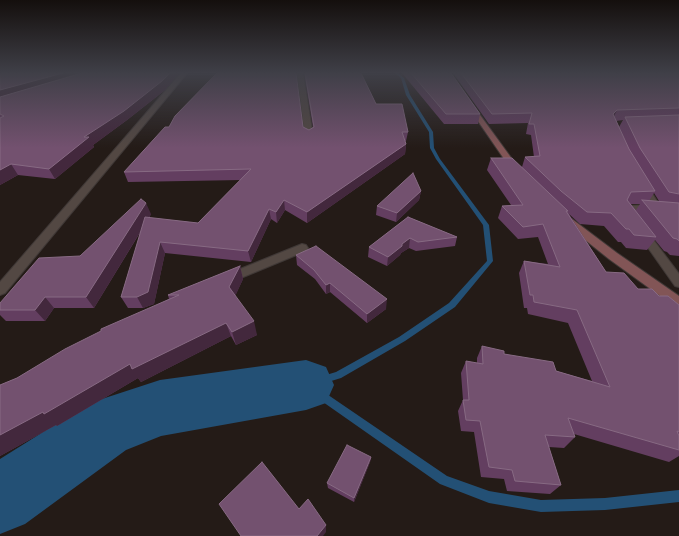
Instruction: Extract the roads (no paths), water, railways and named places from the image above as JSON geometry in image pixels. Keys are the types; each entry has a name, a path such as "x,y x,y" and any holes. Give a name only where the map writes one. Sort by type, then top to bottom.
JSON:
{"main road":[{"path":"465,98 514,168 524,179"},
{"path":"561,214 612,256 679,303"}],"street":[{"path":"0,290 163,98"},
{"path":"304,98 309,136"},
{"path":"639,178 657,209"},
{"path":"679,211 634,207 626,210 679,284"},
{"path":"216,283 302,248"}],"waterway":[{"path":"410,98 431,132 432,148 438,159 486,225 490,261 452,305 402,339 338,375 306,385 444,480 489,497 541,506 605,504 679,496"},
{"path":"0,499 105,428 160,408 306,385"}]}
